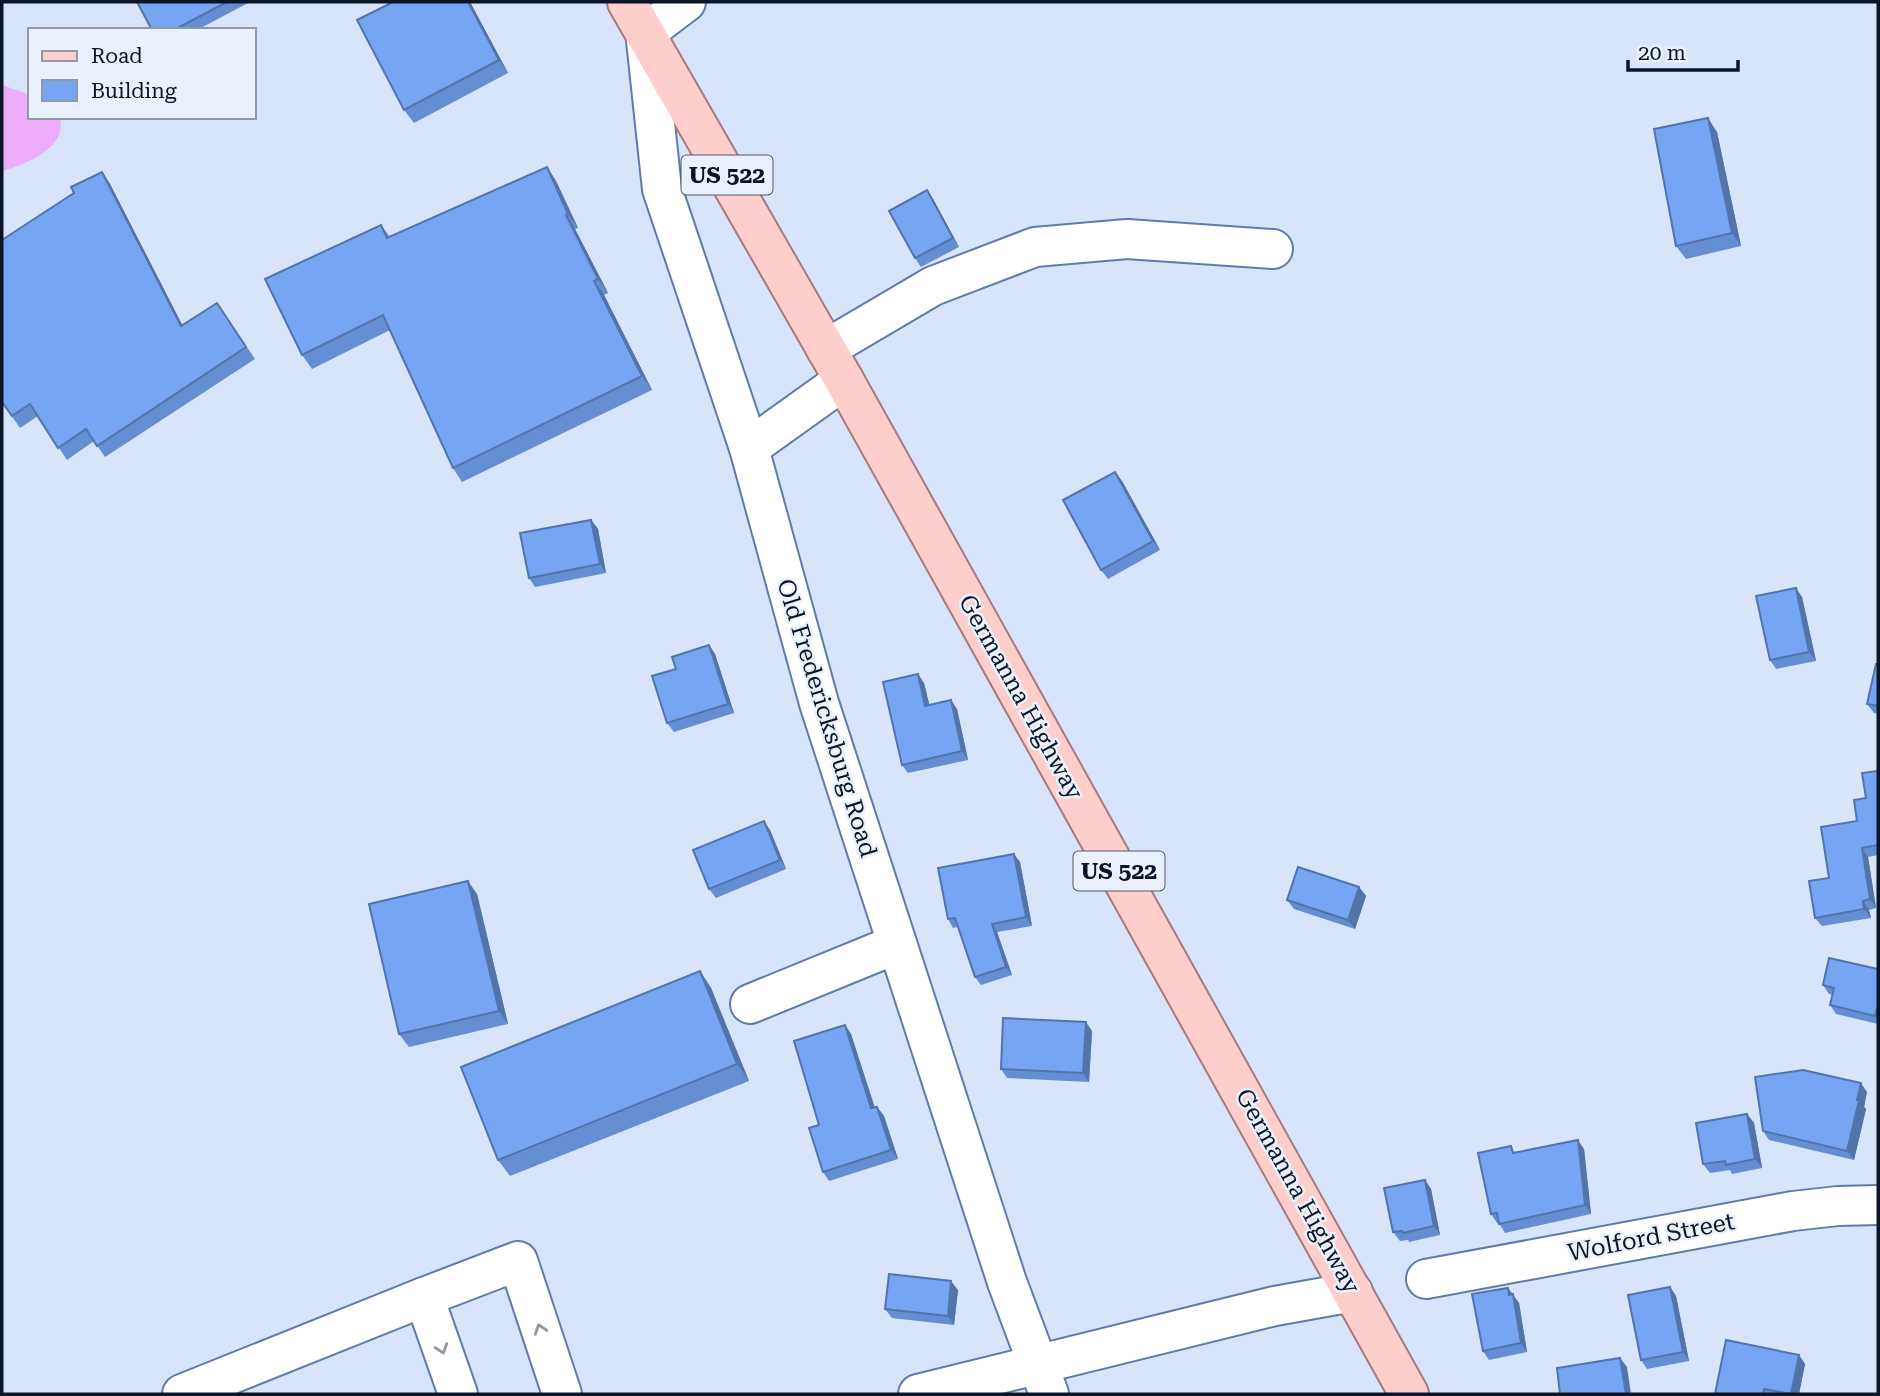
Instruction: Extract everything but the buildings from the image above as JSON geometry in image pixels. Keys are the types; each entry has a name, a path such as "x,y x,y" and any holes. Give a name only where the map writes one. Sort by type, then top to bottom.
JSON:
{"main road":[{"name":"Germanna Highway","path":"636,12 1409,1394"}],"street":[{"path":"636,12 686,2"},
{"name":"Old Fredericksburg Road","path":"636,12 662,189 749,448 819,703 1007,1282 1044,1379"},
{"path":"749,448 835,364 933,286 1035,247 1127,239 1273,249"},
{"path":"750,1003 897,944"},
{"name":"Wolford Street","path":"1426,1279 1793,1211 1878,1205"},
{"path":"182,1394 518,1261 562,1394"},
{"path":"918,1394 1044,1379 1275,1306 1353,1292"},
{"path":"424,1297 458,1394"}],"shaded area":[{"path":"2,85 28,94 28,119 59,119 61,128 52,146 43,153 2,171"}]}
